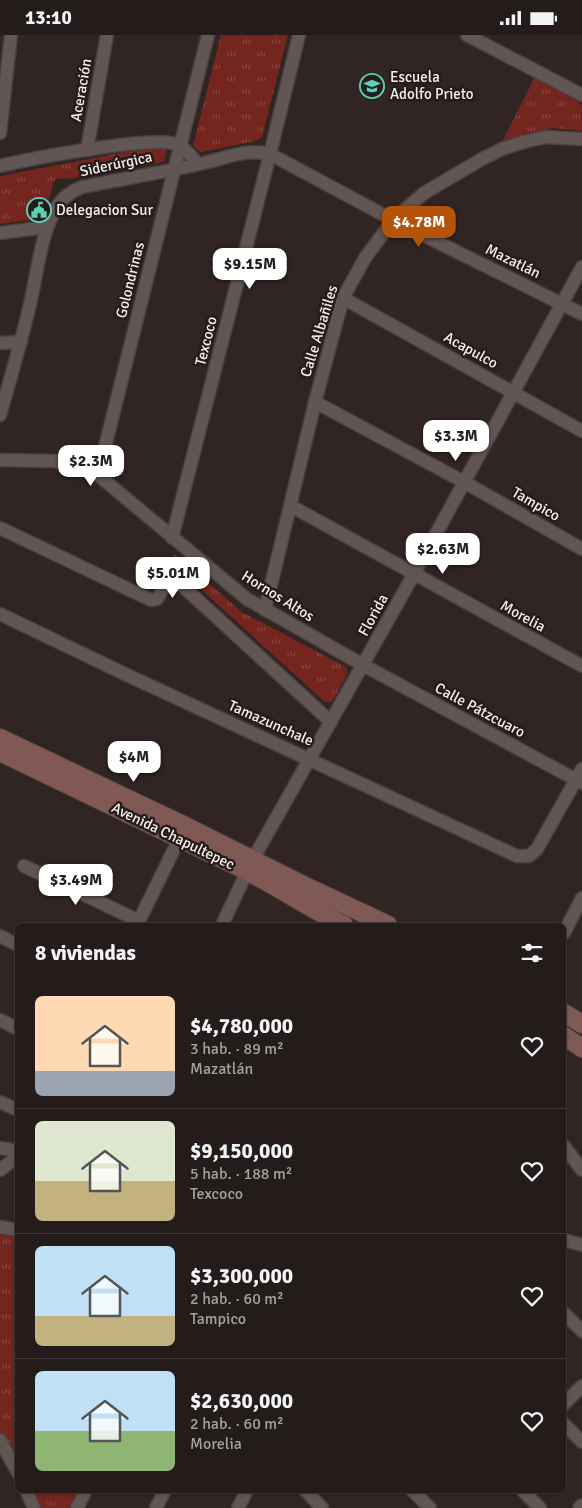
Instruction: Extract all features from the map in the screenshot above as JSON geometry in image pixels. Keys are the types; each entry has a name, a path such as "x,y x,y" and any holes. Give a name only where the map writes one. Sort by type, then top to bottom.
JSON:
{"main road":[{"path":"0,738 250,865"},
{"name":"Avenida Chapultepec","path":"0,752 182,832"},
{"name":"Avenida Chapultepec","path":"250,865 269,883 312,909 340,923"},
{"name":"Avenida Chapultepec","path":"250,865 306,886 384,923"},
{"path":"566,1014 582,1024"},
{"path":"566,1037 582,1048"}],"street":[{"path":"0,133 11,35"},
{"name":"Aceración","path":"87,150 107,35"},
{"name":"Golondrinas","path":"98,475 208,35"},
{"name":"Texcoco","path":"172,538 299,35"},
{"path":"468,35 582,95"},
{"name":"Calle Albañiles","path":"265,610 315,402 344,298 365,259 393,220 424,193 502,149 546,137 582,139"},
{"name":"Siderúrgica","path":"0,166 149,141 180,145"},
{"path":"180,145 198,164"},
{"name":"Siderúrgica","path":"48,227 57,205 71,191 82,187 198,164 250,151 270,154"},
{"name":"Mazatlán","path":"270,154 393,220 582,315"},
{"path":"0,233 48,227 21,342 0,415"},
{"name":"Florida","path":"223,923 250,865 332,722 582,267"},
{"name":"Acapulco","path":"344,298 582,431"},
{"path":"0,343 21,342"},
{"name":"Tampico","path":"315,402 464,482 582,549"},
{"name":"Hornos Altos","path":"0,460 55,461 98,475 247,599 363,665"},
{"name":"Morelia","path":"291,506 582,666"},
{"path":"0,528 151,600 157,599 168,582 177,581 332,722"},
{"name":"Tamazunchale","path":"0,615 518,855 529,856 537,849 580,777"},
{"name":"Calle Pátzcuaro","path":"363,665 580,777"},
{"path":"24,866 138,923 182,832"},
{"path":"566,929 582,898"},
{"path":"0,936 15,944"},
{"path":"0,1020 15,1028"},
{"path":"0,1101 15,1108"},
{"path":"0,1148 15,1150"},
{"path":"566,1149 582,1170"},
{"path":"0,1170 15,1158"},
{"path":"0,1227 15,1230"},
{"path":"566,1241 582,1245"},
{"path":"566,1315 582,1331"},
{"path":"566,1402 582,1386"},
{"path":"566,1425 582,1442"},
{"path":"0,1440 5,1460 15,1470"},
{"path":"27,1493 34,1508"},
{"path":"77,1508 84,1493"},
{"path":"156,1508 164,1493"},
{"path":"238,1508 246,1493"},
{"path":"307,1493 322,1508"},
{"path":"415,1493 430,1508"},
{"path":"525,1493 540,1508"}],"green space":[{"path":"221,35 288,35 262,137 256,141 201,152 193,146"},
{"path":"536,75 582,105 582,131 552,128 501,144"},
{"path":"162,145 167,148 164,162 73,178 55,179 43,218 0,224 0,176"},
{"path":"175,554 242,612 346,667 348,673 332,702 325,702 170,561"},
{"path":"0,1232 15,1235 15,1463 0,1434"},
{"path":"32,1493 78,1493 71,1508 39,1508"}],"place":[{"name":"Escuela Adolfo Prieto","path":"372,86"},
{"name":"Delegacion Sur","path":"39,210"}]}
